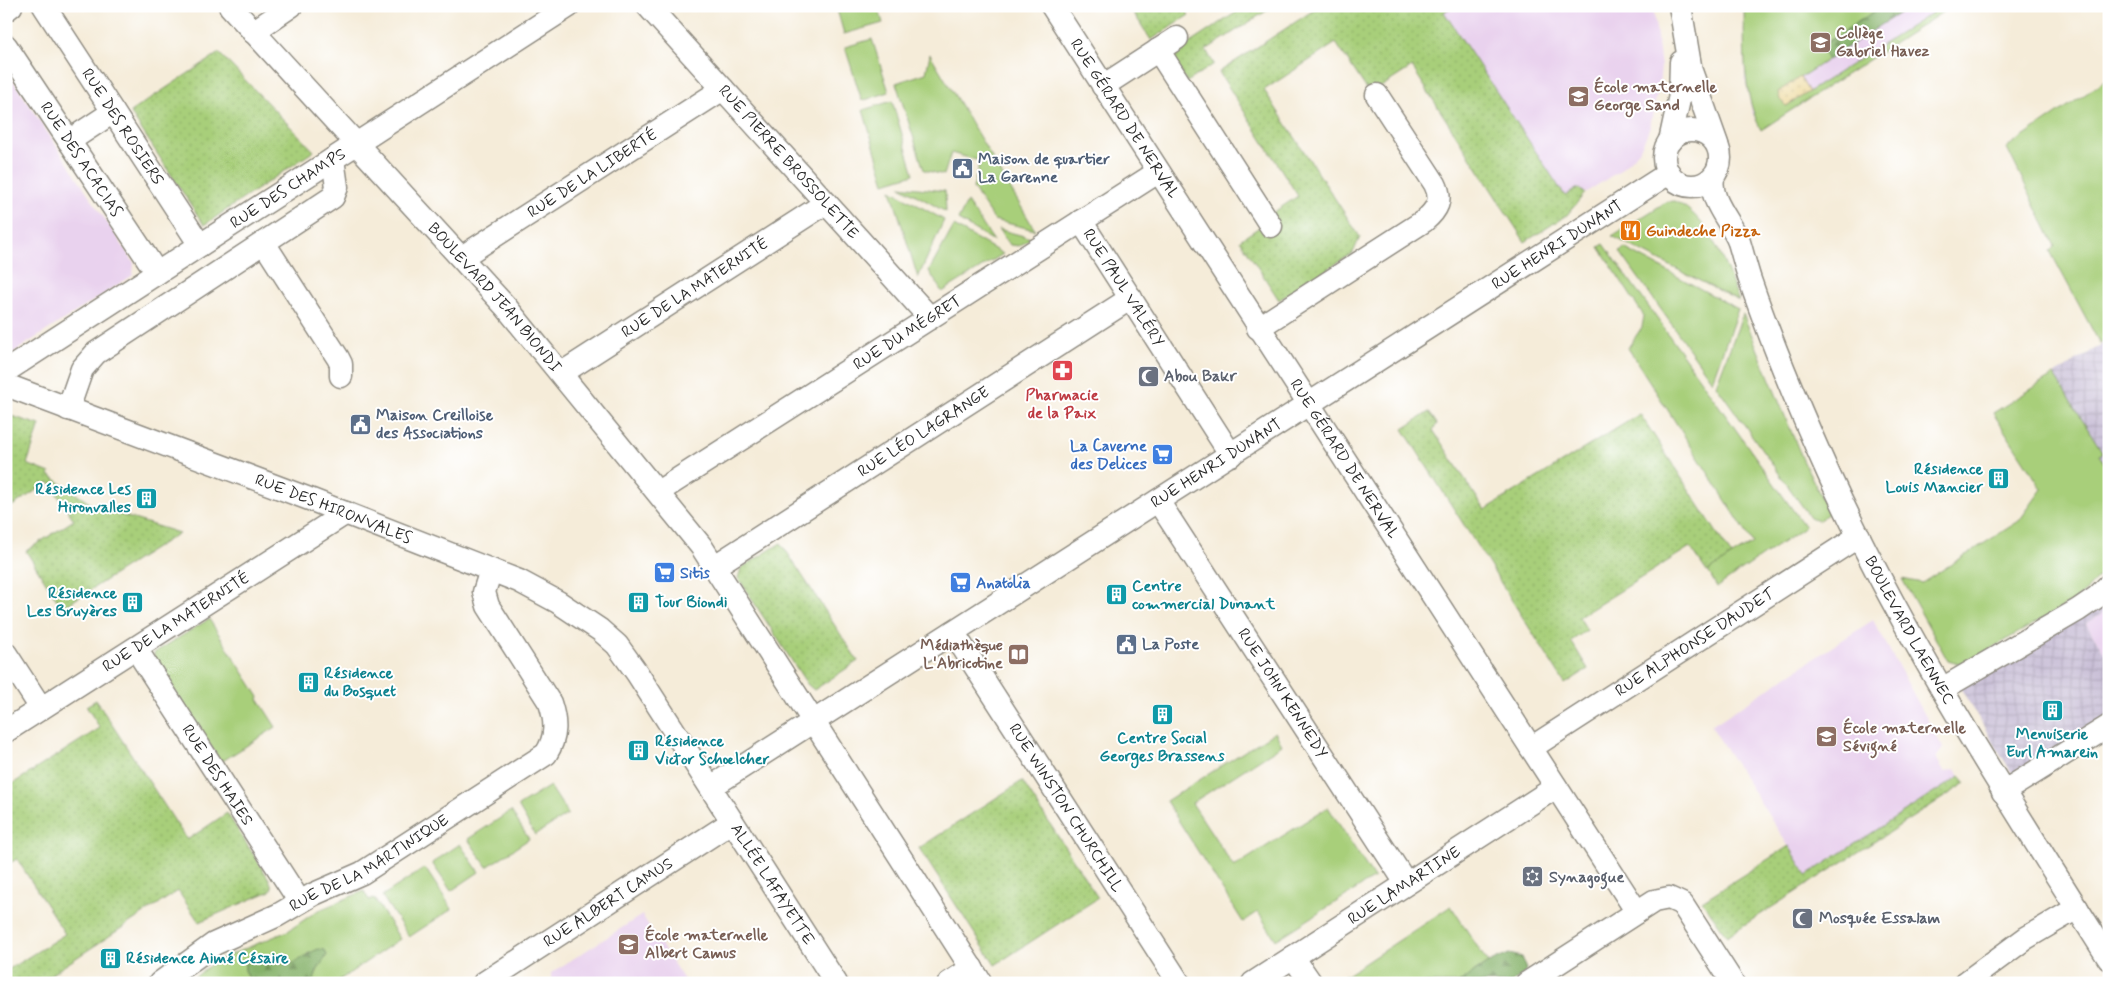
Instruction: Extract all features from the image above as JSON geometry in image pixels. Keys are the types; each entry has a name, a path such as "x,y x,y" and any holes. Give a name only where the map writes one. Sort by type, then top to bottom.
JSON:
{"street":[{"path":"6,10 11,6"},
{"name":"RUE DES ROSIERS","path":"44,6 200,246"},
{"name":"BOULEVARD JEAN BIONDI","path":"230,6 462,257 562,373 715,566 976,975"},
{"path":"254,32 291,6"},
{"name":"RUE DES CHAMPS","path":"6,371 569,6"},
{"name":"RUE PIERRE BROSSOLETTE","path":"648,6 930,318"},
{"name":"RUE GÉRARD DE NERVAL","path":"1052,6 1308,406 1637,912"},
{"path":"1681,16 1694,84 1720,152 1720,164 1712,178 1698,186 1675,179 1664,157 1670,141 1680,95 1681,16"},
{"path":"1103,86 1177,38"},
{"name":"RUE DES ACACIAS","path":"6,46 157,273"},
{"path":"1158,50 1270,226"},
{"name":"RUE DE LA LIBERTÉ","path":"462,257 724,89"},
{"path":"1258,328 1424,221 1438,206 1440,198 1436,184 1378,95"},
{"path":"69,141 113,112"},
{"path":"1670,141 1680,133 1696,130 1708,135 1717,144"},
{"path":"68,409 82,370 90,358 333,197 337,187 333,159"},
{"name":"RUE DU MÉGRET","path":"658,492 1158,172"},
{"name":"BOULEVARD LAENNEC","path":"1712,178 1713,194 1734,231 1750,280 1802,411 1859,536 1942,689 2003,792 2109,959"},
{"name":"BOULEVARD LAENNEC","path":"1675,179 1702,205 1722,232 1750,280"},
{"name":"RUE HENRI DUNANT","path":"711,787 1308,406 1675,179"},
{"name":"RUE DE LA MATERNITÉ","path":"562,373 826,203"},
{"name":"RUE PAUL VALÉRY","path":"1081,221 1231,455"},
{"path":"264,243 338,358 341,364 341,376"},
{"name":"RUE LÉO LAGRANGE","path":"715,566 1131,298"},
{"name":"RUE DES HIRONVALES","path":"6,385 519,581 546,595 600,630 617,646 636,673"},
{"name":"RUE JOHN KENNEDY","path":"1158,501 1406,883"},
{"name":"RUE DE LA MATERNITÉ","path":"6,731 346,514"},
{"name":"RUE ALPHONSE DAUDET","path":"1531,748 1859,536"},
{"name":"RUE DE LA MARTINIQUE","path":"160,983 209,947 278,915 300,902 362,872 540,759 550,747 554,738 555,721 550,703 488,606 484,592 491,570"},
{"path":"1942,689 2078,610 2109,585"},
{"name":"RUE WINSTON CHURCHILL","path":"953,632 1179,983"},
{"name":"RUE DES HAIES","path":"136,649 300,902"},
{"path":"6,654 41,708"},
{"name":"ALLÉE LAFAYETTE","path":"636,673 836,983"},
{"path":"2003,792 2109,726"},
{"name":"RUE LAMARTINE","path":"1253,983 1556,787"},
{"name":"RUE ALBERT CAMUS","path":"484,983 732,822"},
{"path":"1527,983 1637,912 1660,899 1669,898 1682,904 1733,983"},
{"path":"1965,983 2026,938 2077,908"},
{"path":"1293,956 1310,983"},
{"path":"949,983 976,975"}],"shaded area":[{"name":"École maternelle George Sand","path":"1453,6 1653,6 1661,67 1649,130 1639,151 1619,171 1585,193 1577,188 1565,197 1444,12"},
{"name":"Collège Gabriel Havez","path":"1744,6 1952,6 1761,130 1752,112 1745,78"},
{"path":"6,70 134,263 133,275 6,357"},
{"path":"2109,340 2109,471 2099,455 2103,453 2054,375"},
{"path":"2109,585 2109,609 2086,624 2109,660 2109,726 2018,783 1956,681"},
{"path":"2109,609 2109,660 2086,624"},
{"name":"École maternelle Sévigné","path":"1873,620 1943,748 1936,758 1945,772 1956,769 1960,776 1807,875 1711,726"},
{"name":"École maternelle Albert Camus","path":"642,915 686,983 551,983 551,973"}],"green space":[{"path":"836,6 878,6 883,23 844,34"},
{"path":"1129,6 1172,6 1174,10 1184,6 1189,15 1151,40"},
{"path":"1246,6 1274,6 1206,50 1214,64 1187,82 1170,56"},
{"path":"1320,6 1453,6 1444,12 1565,196 1578,188 1585,193 1567,215 1525,242 1412,67 1370,94 1336,43 1264,90 1360,237 1353,253 1279,300 1240,240 1267,222 1265,218 1298,196 1219,72"},
{"name":"Collège Gabriel Havez","path":"1744,6 1910,6 1778,92 1786,106 1943,6 1952,6 1761,130 1750,100 1747,85"},
{"path":"1882,6 1910,6 1828,60 1820,47"},
{"path":"872,39 889,92 862,101 845,47"},
{"path":"219,53 314,151 204,225 130,112"},
{"path":"930,54 1035,230 994,220 973,188 980,161 951,153 944,175 924,170 896,83 926,73"},
{"path":"2109,78 2109,339 2100,344 2050,251 2055,246 2007,148"},
{"path":"892,101 914,174 885,183 863,110"},
{"path":"900,186 945,191 946,212"},
{"path":"891,190 944,220 918,278"},
{"path":"1674,201 1687,208 1698,218 1707,231 1722,259 1739,301 1612,236 1666,202"},
{"path":"967,202 994,241 958,220"},
{"path":"954,226 1003,254 942,292 929,271"},
{"path":"998,229 1031,238 1019,246 1010,245"},
{"path":"1604,244 1805,527 1717,587 1708,571 1753,543 1628,348 1642,327 1644,316 1599,247"},
{"path":"1624,248 1738,309 1712,381 1620,252"},
{"path":"1743,314 1803,460 1829,513 1818,521 1810,517 1716,385"},
{"path":"2054,375 2103,453 2099,455 2109,471 2109,564 2089,588 2075,600 1966,663 1948,661 1902,579 1922,583 2019,521 2042,489 1993,413"},
{"path":"1429,412 1437,424 1433,430 1485,510 1640,414 1732,556 1707,572 1690,547 1579,617 1587,630 1571,641 1588,669 1565,684 1403,429"},
{"path":"11,416 40,425 27,464 50,473 49,475 95,507 179,533 62,608 26,551 74,520 49,482 6,510 6,426"},
{"path":"781,543 858,661 814,690 807,684 738,578 741,568"},
{"path":"209,619 276,727 221,762 154,659 154,653"},
{"path":"96,700 187,840 227,813 269,879 272,887 270,891 199,922 178,891 38,983 6,983 6,971 65,934 17,859 6,865 6,788 100,728 86,706"},
{"path":"1275,732 1282,745 1192,803 1234,867 1328,807 1374,878 1276,940 1258,912 1243,922 1166,801"},
{"path":"1960,776 1966,783 1727,936 1702,901 1789,846 1807,875"},
{"path":"1022,781 1098,898 995,965 919,848"},
{"path":"550,786 568,814 535,835 518,806"},
{"path":"511,811 529,839 487,867 468,839"},
{"path":"460,844 479,872 451,891 432,863"},
{"path":"425,868 452,909 409,937 382,896"},
{"path":"364,891 369,900 374,898 400,939 335,983 313,983 326,955 308,953 298,963 287,965 277,960 266,958 256,958 245,963 245,970 251,983 188,983 215,961 288,931 317,911"},
{"path":"1451,906 1488,963 1458,983 1341,983 1339,980"},
{"path":"318,949 325,950 327,955 317,971 313,983 251,983 245,970 245,963 256,958 272,958 287,965"},
{"path":"1509,954 1522,957 1527,969 1511,983 1458,983 1488,963"}],"sand":[{"path":"1800,77 1809,92 1786,106 1780,100 1778,92"}],"place":[{"name":"Collège Gabriel Havez","path":"1820,42"},
{"name":"École maternelle George Sand","path":"1578,96"},
{"name":"Maison de quartier La Garenne","path":"962,168"},
{"name":"Guindeche Pizza","path":"1630,231"},
{"name":"Pharmacie de la Paix","path":"1062,371"},
{"name":"Abou Bakr","path":"1148,376"},
{"name":"Maison Creilloise des Associations","path":"360,424"},
{"name":"La Caverne des Delices","path":"1163,455"},
{"name":"Résidence Louis Mancier","path":"1999,478"},
{"name":"Résidence Les Hironvalles","path":"147,498"},
{"name":"Sitis","path":"664,573"},
{"name":"Anatolia","path":"960,583"},
{"name":"Centre commercial Dunant","path":"1116,595"},
{"name":"Résidence Les Bruyères","path":"133,602"},
{"name":"Tour Biondi","path":"639,602"},
{"name":"La Poste","path":"1126,644"},
{"name":"Médiathèque L'Abricotine","path":"1019,654"},
{"name":"Résidence du Bosquet","path":"308,682"},
{"name":"Menuiserie Eurl Amarein","path":"2052,710"},
{"name":"Centre Social Georges Brassens","path":"1162,714"},
{"name":"École maternelle Sévigné","path":"1827,737"},
{"name":"Résidence Victor Schœlcher","path":"639,750"},
{"name":"Synagogue","path":"1533,877"},
{"name":"Mosquée Essalam","path":"1803,918"},
{"name":"École maternelle Albert Camus","path":"629,944"},
{"name":"Résidence Aimé Césaire","path":"110,958"}]}
